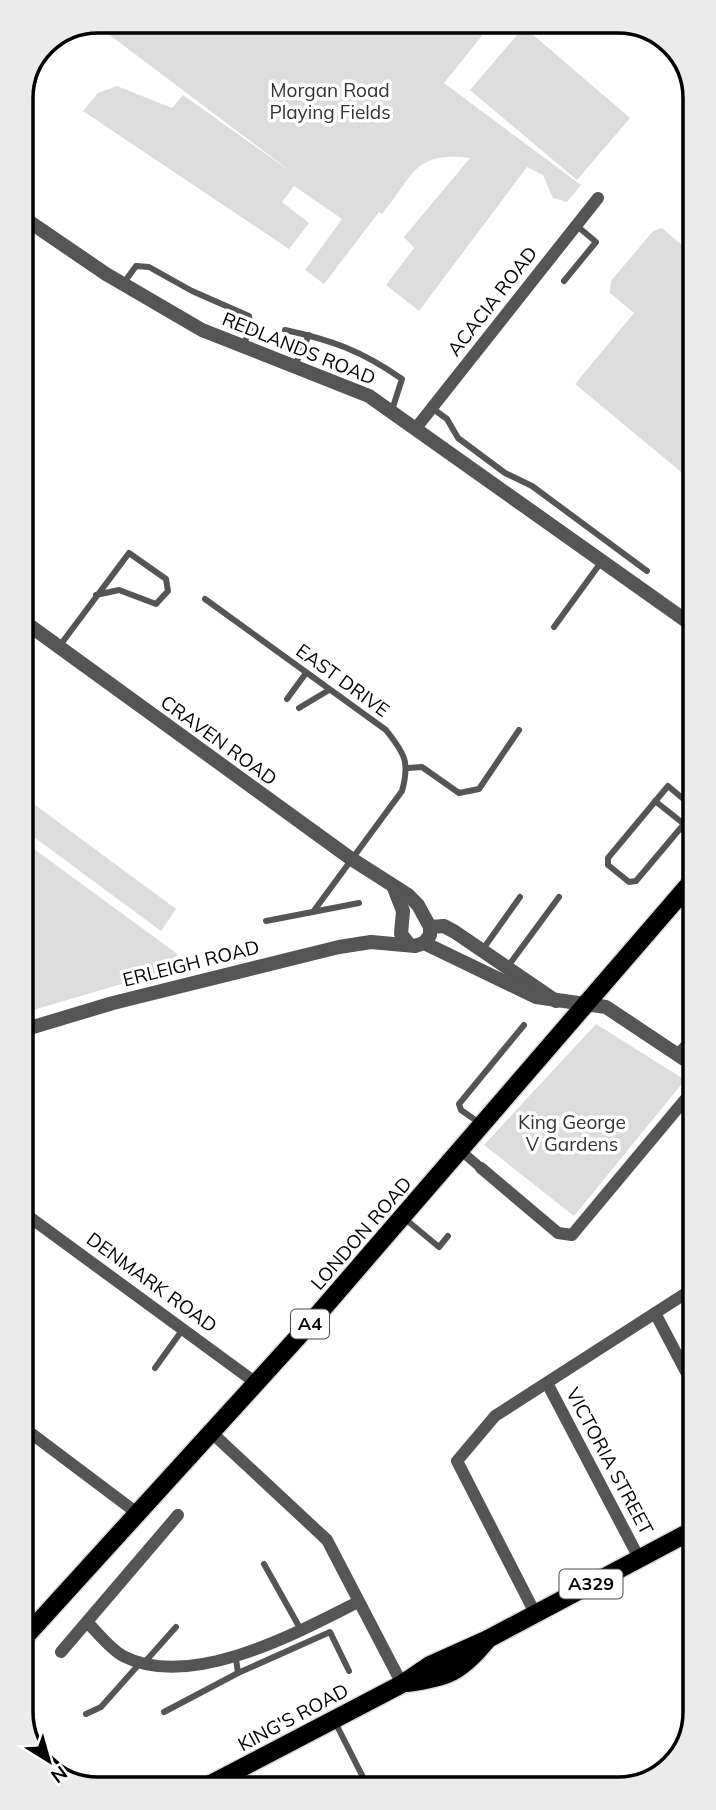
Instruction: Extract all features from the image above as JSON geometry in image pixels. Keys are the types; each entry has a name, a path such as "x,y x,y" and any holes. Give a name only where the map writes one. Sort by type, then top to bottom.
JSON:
{"main road":[{"name":"LONDON ROAD","path":"33,1628 256,1384 683,892"},
{"name":"KING'S ROAD","path":"224,1777 402,1684 450,1655 488,1639 683,1535"}],"street":[{"name":"ACACIA ROAD","path":"416,428 598,198"},
{"name":"REDLANDS ROAD","path":"33,224 123,284 202,330 369,396 603,559 683,618"},
{"name":"CRAVEN ROAD","path":"33,629 418,905 427,923"},
{"path":"394,888 403,925 402,937 408,943"},
{"name":"CRAVEN ROAD","path":"403,925 415,916 427,923 444,926 481,950 503,973 536,997 606,1007 683,1058"},
{"path":"424,943 430,935 427,923"},
{"name":"ERLEIGH ROAD","path":"371,942 403,925"},
{"name":"ERLEIGH ROAD","path":"33,1027 205,979 339,947 371,942 408,943"},
{"name":"CRAVEN ROAD","path":"408,943 415,946 424,943 503,973"},
{"path":"460,1150 558,1233 572,1235 683,1103"},
{"name":"DENMARK ROAD","path":"33,1220 256,1384"},
{"path":"535,1613 457,1461 476,1441 488,1421 683,1295"},
{"path":"655,1313 683,1366"},
{"name":"VICTORIA STREET","path":"547,1383 639,1558"},
{"path":"211,1433 327,1540 402,1684"},
{"path":"33,1435 136,1513"},
{"path":"61,1652 178,1515"},
{"path":"87,1622 121,1655 158,1667 236,1659 358,1602"}],"lane":[{"path":"564,281 596,242 576,225"},
{"path":"123,284 136,266 149,267 192,291 248,316 251,329 243,345"},
{"path":"285,330 335,341 373,358 402,379 392,410"},
{"path":"295,365 309,335"},
{"path":"432,408 447,419 458,438 505,473 533,486 647,571"},
{"path":"58,648 96,596 129,553 166,579 168,591 156,604 119,590 96,596"},
{"path":"554,628 603,559"},
{"name":"EAST DRIVE","path":"205,599 386,730 401,749 408,768"},
{"path":"287,699 306,673"},
{"path":"299,708 329,690"},
{"path":"313,912 350,858 402,791 408,768 422,767 459,793 479,789 519,730"},
{"path":"683,799 668,786 608,858 608,865 629,882 636,881 683,825"},
{"path":"655,801 683,823"},
{"path":"481,950 520,897"},
{"path":"503,973 559,897"},
{"path":"266,921 359,904"},
{"path":"482,1125 461,1110 459,1104 524,1025"},
{"path":"676,1053 683,1045"},
{"path":"402,1216 439,1247 448,1236"},
{"path":"155,1368 183,1329"},
{"path":"264,1564 301,1630"},
{"path":"86,1714 101,1707 176,1627"},
{"path":"164,1712 238,1673 330,1632 349,1671"},
{"path":"236,1659 238,1673"},
{"path":"334,1719 363,1777"}],"green space":[{"name":"Morgan Road Playing Fields","path":"107,33 484,33 444,83 581,185 567,202 553,198 543,175 527,167 419,311 386,285 414,248 404,237 470,158 437,158 417,169 382,214 379,212 324,284 305,270 342,219 294,186 282,202 309,223 289,249 83,111 98,93 117,86 172,108 183,95 294,174"},
{"path":"519,33 531,33 630,118 577,180 470,90"},
{"path":"662,228 683,246 683,474 575,384 634,313 610,293 611,281 653,231"},
{"path":"33,803 176,909 161,931 33,836"},
{"path":"33,848 176,953 180,958 179,967 33,1010"},
{"name":"King George V Gardens","path":"596,1024 683,1079 683,1082 574,1216 484,1145"}]}
